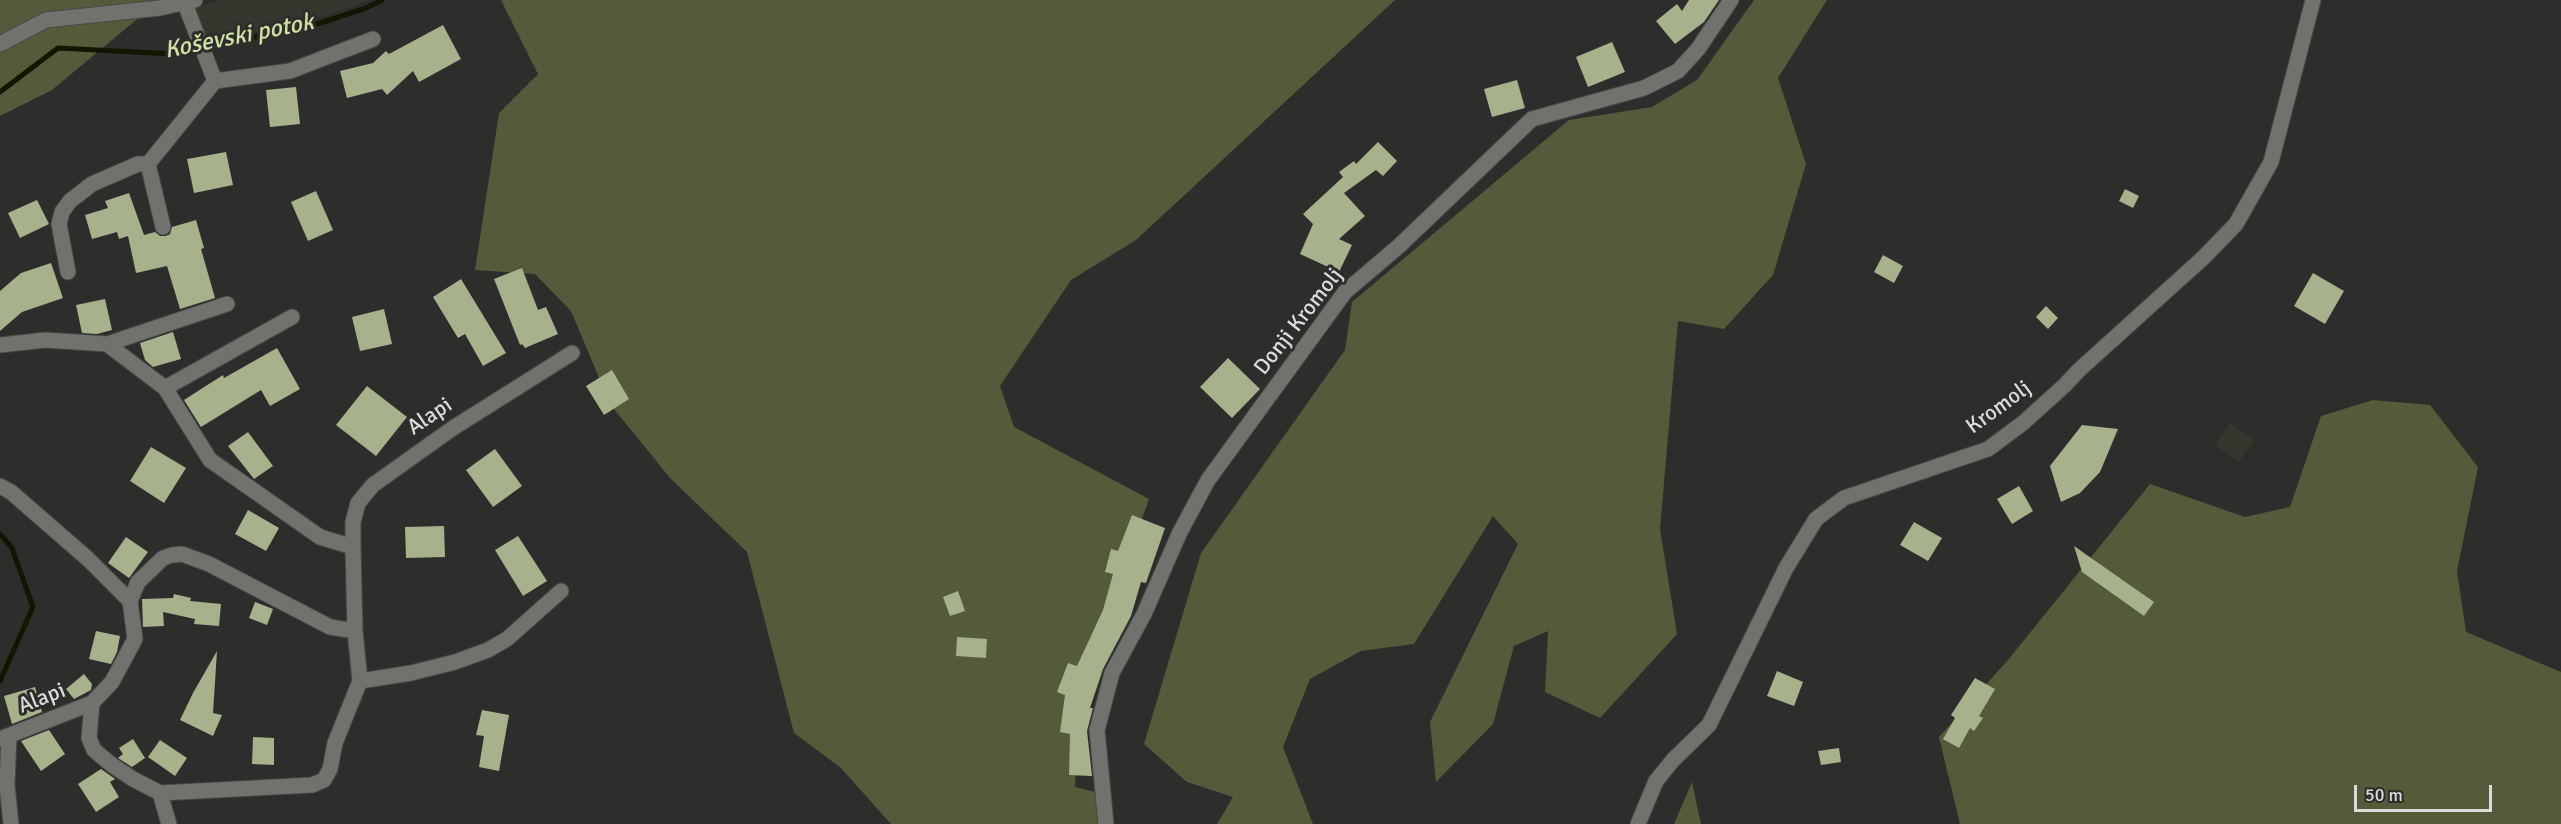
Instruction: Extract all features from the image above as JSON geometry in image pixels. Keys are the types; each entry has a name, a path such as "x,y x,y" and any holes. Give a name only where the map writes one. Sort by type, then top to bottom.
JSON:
{"street":[{"name":"Donji Kromolj","path":"1106,824 1097,730 1112,673 1144,614 1180,532 1208,480 1345,292 1399,246 1532,119 1644,88 1678,72 1698,49 1731,0"},
{"name":"Kromolj","path":"1638,824 1656,781 1673,760 1709,725 1786,568 1816,519 1844,498 1988,449 2023,423 2203,258 2236,224 2271,162 2313,0"},
{"path":"0,44 46,20 190,2 195,31 215,81"},
{"path":"148,164 215,81 290,71 373,39"},
{"path":"68,272 59,224 62,212 70,201 92,184 138,164 148,164"},
{"path":"148,164 163,227"},
{"path":"0,345 45,340 107,344 227,304"},
{"path":"165,388 292,316"},
{"path":"107,344 165,388 210,460 320,537 354,547"},
{"name":"Alapi","path":"92,703 89,738 94,750 133,779 160,793 312,785 324,780 330,769 335,743 360,681 355,631 354,547 354,522 358,503 373,485 453,428 572,353"},
{"path":"0,473 5,489 88,559 130,601 138,582 163,558 182,554 208,564 330,627 355,631"},
{"path":"360,681 455,662 488,650 507,639 561,591"},
{"name":"Alapi","path":"4,737 92,703 112,682 135,639 130,601"},
{"name":"Alapi","path":"0,759 4,737"},
{"name":"Alapi","path":"4,737 11,824"},
{"path":"160,793 170,824"}],"shaded area":[{"path":"219,0 371,0 315,19 206,43 195,9"},
{"path":"2230,423 2254,440 2239,462 2215,445"}],"green space":[{"path":"0,0 160,0 52,90 0,116"},
{"path":"501,0 1395,0 1136,240 1071,280 1000,386 1014,427 1149,499 1114,596 1081,673 1075,787 1112,796 1111,824 891,824 841,768 794,733 747,552 670,478 610,404 571,311 535,274 475,270 499,113 538,74"},
{"path":"1754,0 1827,0 1778,78 1806,164 1773,275 1724,329 1678,321 1660,529 1677,634 1600,718 1545,692 1548,631 1514,646 1493,724 1436,782 1430,722 1518,544 1493,516 1414,644 1361,651 1310,679 1283,747 1313,824 1217,824 1233,797 1187,782 1144,744 1201,553 1345,350 1352,302 1569,120 1652,107 1697,80"},
{"path":"2373,400 2430,405 2478,467 2457,571 2466,632 2561,672 2561,824 1960,824 1939,737 2008,660 2150,484 2245,517 2290,507 2321,416"},
{"path":"1692,782 1701,824 1674,824"}],"building":[{"path":"1689,0 1719,0 1704,22 1675,44 1656,21 1677,4 1682,11"},
{"path":"443,25 461,59 419,82 413,71 387,95 382,89 347,98 340,71 373,63 386,51 389,54"},
{"path":"1612,42 1625,72 1588,87 1576,57"},
{"path":"1517,80 1525,108 1492,117 1484,89"},
{"path":"296,87 300,124 270,127 266,90"},
{"path":"1378,142 1397,161 1383,176 1376,170 1344,193 1365,216 1339,239 1352,245 1339,272 1300,254 1313,224 1303,214 1343,177 1339,172 1354,161 1356,164"},
{"path":"226,152 233,185 194,193 187,159"},
{"path":"2125,189 2139,196 2133,208 2119,201"},
{"path":"316,191 333,230 308,241 291,202"},
{"path":"129,193 144,235 155,232 160,236 166,236 170,234 172,227 196,220 204,248 201,249 215,298 180,309 167,266 136,273 128,236 119,239 117,232 92,239 85,215 108,208 105,201"},
{"path":"37,200 49,224 20,238 8,213"},
{"path":"1883,255 1903,266 1894,283 1874,272"},
{"path":"51,263 63,298 22,312 0,331 0,291 21,273"},
{"path":"522,268 538,310 546,307 558,334 525,348 522,344 520,345 494,279"},
{"path":"2313,273 2344,291 2325,324 2294,306"},
{"path":"461,279 506,353 483,366 465,334 458,338 433,297"},
{"path":"105,299 112,330 97,334 82,333 76,305"},
{"path":"2046,306 2058,318 2048,329 2036,317"},
{"path":"384,309 392,344 360,351 352,317"},
{"path":"173,332 181,359 153,367 145,360 140,343"},
{"path":"277,348 300,389 270,406 261,390 201,427 184,400 223,375 224,378"},
{"path":"1228,358 1260,389 1232,418 1200,387"},
{"path":"612,370 629,399 604,415 586,386"},
{"path":"367,386 407,417 376,456 336,425"},
{"path":"2082,425 2118,429 2100,472 2080,493 2061,502 2050,466"},
{"path":"248,432 273,466 254,479 228,446"},
{"path":"151,447 186,468 164,503 130,481"},
{"path":"495,449 522,486 493,507 466,470"},
{"path":"2019,486 2033,511 2012,524 1997,499"},
{"path":"248,510 279,528 266,551 235,534"},
{"path":"1132,515 1165,528 1146,583 1141,582 1131,616 1103,669 1090,708 1093,708 1087,731 1092,776 1069,775 1070,734 1060,732 1065,695 1057,692 1068,663 1077,666 1103,610 1113,574 1105,572 1111,549 1118,551"},
{"path":"1914,522 1942,538 1928,561 1900,545"},
{"path":"444,526 445,557 406,558 405,527"},
{"path":"518,536 547,581 523,596 495,550"},
{"path":"126,537 148,552 129,578 108,563"},
{"path":"2074,546 2154,602 2144,616 2082,572"},
{"path":"958,591 965,611 950,616 943,597"},
{"path":"174,594 191,598 190,601 221,604 219,626 194,624 195,619 163,612 164,626 143,627 142,599 173,598"},
{"path":"255,602 273,609 267,625 249,618"},
{"path":"96,631 120,636 117,652 111,664 89,659"},
{"path":"957,637 987,639 986,658 956,656"},
{"path":"217,651 213,713 222,715 213,736 180,720"},
{"path":"1777,671 1803,682 1794,706 1767,696"},
{"path":"84,674 92,684 91,690 74,699 66,689"},
{"path":"1975,678 1995,689 1979,716 1983,718 1974,731 1970,728 1959,748 1943,739 1955,718 1951,715"},
{"path":"35,687 42,712 12,724 4,696"},
{"path":"482,710 509,715 499,771 479,767 484,736 476,735"},
{"path":"49,730 65,754 41,771 21,741"},
{"path":"253,737 274,738 274,765 252,764"},
{"path":"133,739 145,758 132,767 118,758 123,754 119,748"},
{"path":"160,740 187,758 175,776 148,757"},
{"path":"1839,748 1841,762 1821,765 1818,751"},
{"path":"101,769 115,779 110,782 119,797 96,812 78,784"}],"waterway":[{"name":"Koševski potok","path":"0,92 58,48 174,54 317,24 366,8 382,0"},
{"name":"Koševski potok","path":"0,534 12,548 33,607 0,681"}]}
